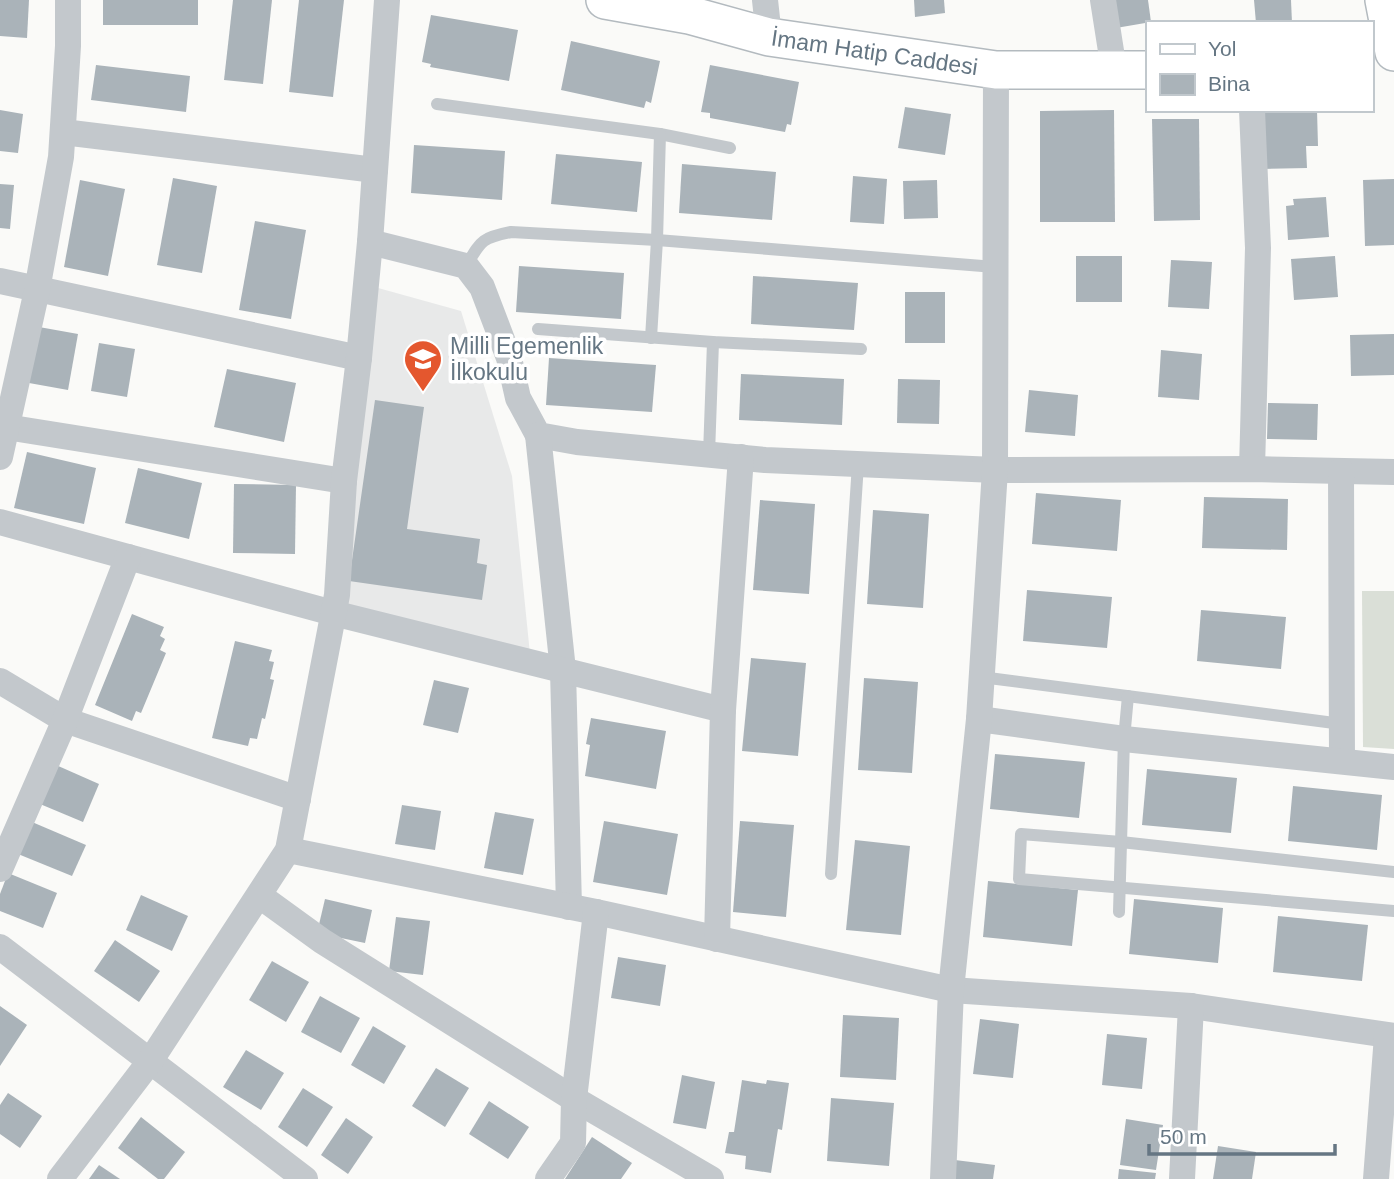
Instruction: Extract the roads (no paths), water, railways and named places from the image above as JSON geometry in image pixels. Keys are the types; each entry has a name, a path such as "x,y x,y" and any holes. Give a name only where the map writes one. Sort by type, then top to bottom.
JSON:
{"street":[{"path":"0,457 37,289 61,157 68,0"},
{"path":"60,1179 150,1060 288,850 337,595 344,481 370,242 387,0"},
{"name":"İmam Hatip Caddesi","path":"605,0 640,3 769,37 996,70 1131,70"},
{"path":"765,0 769,37"},
{"path":"1103,0 1131,70"},
{"path":"1384,0 1394,52"},
{"path":"1373,66 1394,66"},
{"path":"943,1179 951,990 979,719 995,470 996,70"},
{"path":"1252,112 1258,248 1252,469"},
{"path":"62,132 375,170"},
{"path":"370,242 466,266 482,287 509,358 518,398 538,435 563,670 569,907"},
{"path":"0,281 359,358"},
{"path":"6,427 344,481"},
{"path":"538,435 577,442 741,457 995,470 1252,469 1394,472"},
{"path":"717,939 723,710 741,457"},
{"path":"1341,471 1342,761"},
{"path":"0,522 333,613 723,710"},
{"path":"0,869 65,720 128,557"},
{"path":"0,681 65,720 298,799"},
{"path":"979,719 1124,738 1394,767"},
{"path":"288,850 596,912 951,990 1191,1006 1391,1036 1376,1179"},
{"path":"260,896 322,941 574,1099 711,1179"},
{"path":"548,1179 573,1143 574,1099 596,912"},
{"path":"0,947 305,1179"},
{"path":"1182,1179 1191,1006"}],"lane":[{"path":"437,104 660,134 730,148"},
{"path":"651,338 660,134"},
{"path":"466,266 480,243 490,236 511,232 657,240 995,267"},
{"path":"538,329 713,342 861,349"},
{"path":"709,454 713,342"},
{"path":"831,874 858,464"},
{"path":"981,677 1343,724"},
{"path":"1118,912 1128,696"},
{"path":"1394,872 1121,842 1021,834 1019,879 1394,911"}],"place":[{"name":"Milli Egemenlik İlkokulu","path":"423,393"}]}
